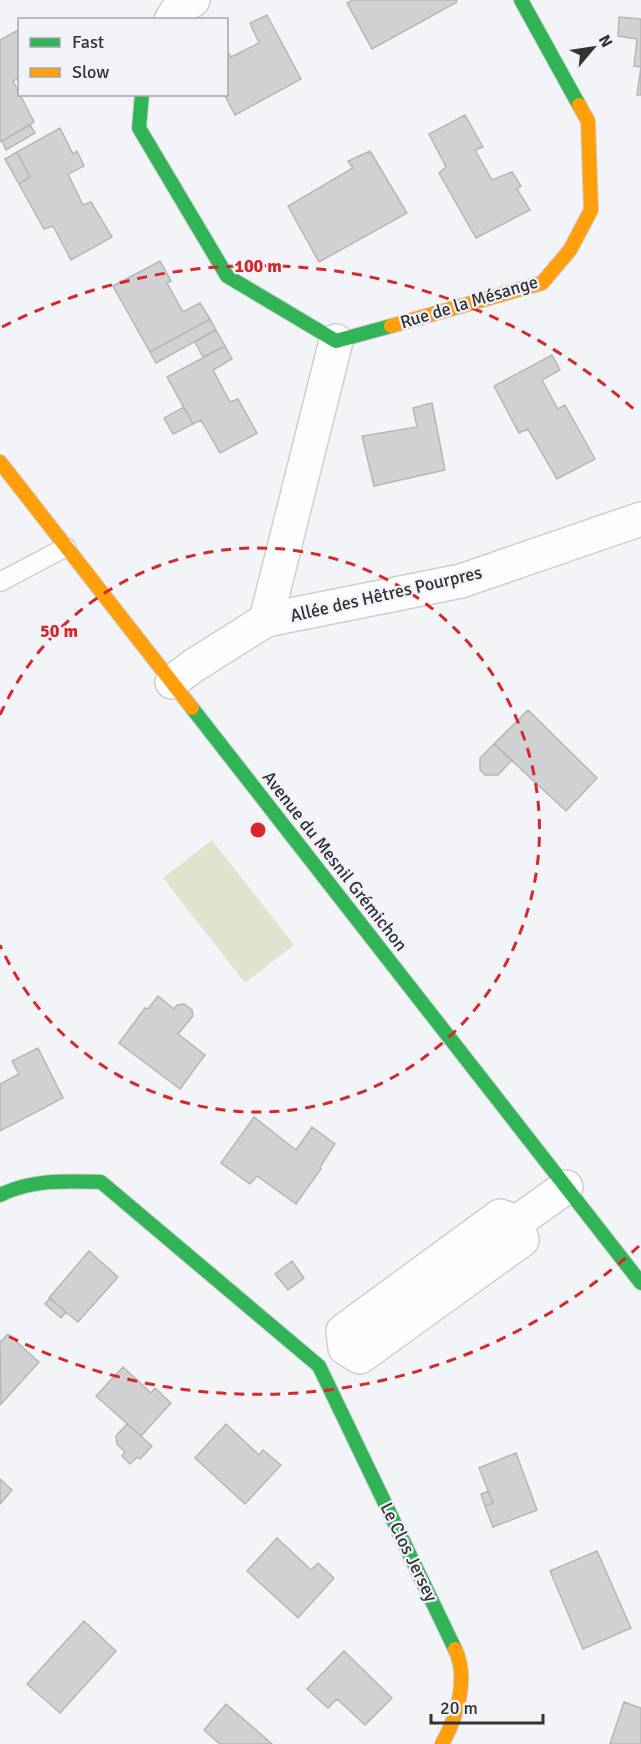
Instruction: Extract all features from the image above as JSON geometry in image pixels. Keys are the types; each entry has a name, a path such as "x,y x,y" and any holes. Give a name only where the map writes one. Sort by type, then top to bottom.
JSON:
{"street":[{"path":"172,18 178,9 193,0"},
{"name":"Rue de la Mésange","path":"336,341 542,283 570,250 591,210 588,121 521,0"},
{"path":"142,96 139,128 227,276 336,341 266,620 172,682"},
{"name":"Avenue du Mesnil Grémichon","path":"0,462 641,1283"},
{"name":"Allée des Hêtres Pourpres","path":"266,620 461,581 641,519"},
{"name":"Le Clos Jersey","path":"0,1195 9,1190 54,1181 101,1182 319,1366 459,1657 461,1692 452,1728 442,1744"},
{"path":"319,1366 345,1348 343,1331 500,1216 517,1222 566,1187"}],"lane":[{"path":"0,582 66,547"}],"green space":[{"path":"212,840 294,945 245,983 163,878"}],"building":[{"path":"353,0 456,0 457,2 372,49 347,3"},
{"path":"267,15 301,79 235,115 225,96 228,96 228,53 231,57 259,43 250,23"},
{"path":"619,17 641,19 641,67 634,66 637,39 618,36"},
{"path":"18,30 18,78 13,81 18,96 21,96 34,122 0,142 0,40"},
{"path":"641,67 641,95 637,95"},
{"path":"465,115 483,147 475,150 492,180 512,172 521,186 517,189 530,210 476,238 439,173 446,167 429,134"},
{"path":"30,125 35,133 6,150 2,141"},
{"path":"60,128 73,154 77,151 84,166 68,174 83,205 91,202 112,237 71,260 53,226 44,229 19,184 30,177 17,152"},
{"path":"370,151 407,213 319,262 288,206 353,168 348,161"},
{"path":"17,152 30,177 19,184 5,159"},
{"path":"160,261 171,281 167,283 183,312 200,303 210,319 150,352 113,286"},
{"path":"210,319 216,330 156,363 150,352"},
{"path":"216,330 225,346 203,357 195,342"},
{"path":"225,346 232,359 213,370 230,402 238,399 257,433 220,453 201,420 193,424 167,377"},
{"path":"552,355 560,370 542,380 558,409 565,405 595,459 557,479 528,429 519,433 494,386"},
{"path":"432,403 445,470 374,486 362,436 417,427 413,408"},
{"path":"184,407 193,424 173,434 164,418"},
{"path":"528,710 597,778 566,811 494,744"},
{"path":"494,744 512,760 498,775 485,775 480,770 480,758"},
{"path":"158,996 174,1009 177,1005 184,1004 192,1010 193,1016 178,1034 205,1055 180,1089 119,1043 145,1008 148,1009"},
{"path":"38,1048 63,1098 0,1131 0,1084 19,1074 12,1061"},
{"path":"254,1117 296,1150 312,1127 335,1144 320,1167 321,1169 296,1204 257,1176 250,1184 221,1163"},
{"path":"89,1251 118,1277 78,1322 49,1298"},
{"path":"292,1261 304,1278 288,1290 275,1274"},
{"path":"50,1298 66,1312 61,1318 45,1304"},
{"path":"8,1334 39,1362 1,1404 0,1342"},
{"path":"123,1367 151,1393 155,1388 171,1403 141,1436 96,1396"},
{"path":"127,1424 152,1446 140,1459 137,1457 130,1464 122,1456 125,1452 117,1444 116,1436"},
{"path":"226,1424 259,1455 263,1450 281,1465 245,1504 195,1458"},
{"path":"516,1453 537,1510 493,1527 485,1506 493,1503 479,1468"},
{"path":"0,1479 12,1490 0,1504"},
{"path":"488,1491 493,1503 485,1506 481,1494"},
{"path":"277,1538 311,1570 318,1563 334,1578 298,1618 247,1571"},
{"path":"597,1551 631,1628 583,1649 550,1571"},
{"path":"84,1621 116,1651 60,1713 27,1684"},
{"path":"344,1651 392,1698 365,1725 337,1699 328,1708 307,1689"},
{"path":"624,1702 641,1708 641,1744 610,1744"},
{"path":"226,1704 272,1744 220,1744 204,1730"}],"traffic: fast":[{"path":"521,0 579,105"},
{"path":"142,96 139,128 227,276 336,341 391,326"},
{"path":"192,708 641,1283"},
{"path":"0,1195 37,1184 62,1181 101,1182 319,1366 455,1649"}],"traffic: slow":[{"path":"391,326 542,283 570,250 591,210 588,121 579,105"},
{"path":"0,462 192,708"},
{"path":"442,1744 456,1710 461,1685 461,1672 455,1649"}]}
